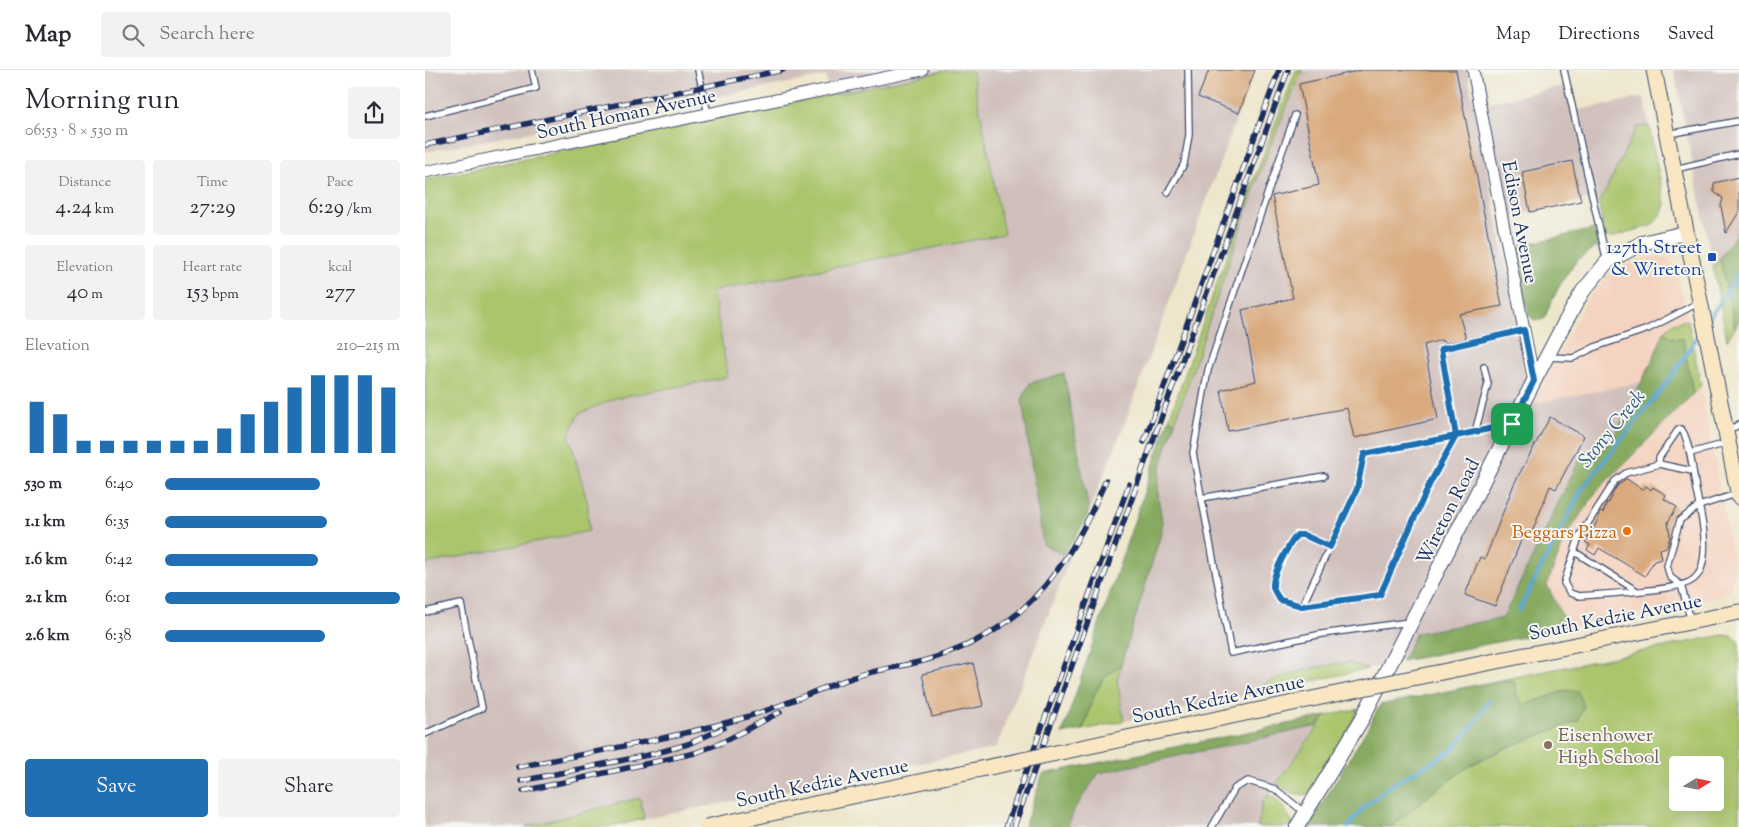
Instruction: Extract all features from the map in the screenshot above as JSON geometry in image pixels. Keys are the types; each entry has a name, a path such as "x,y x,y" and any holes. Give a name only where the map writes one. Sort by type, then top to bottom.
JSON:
{"main road":[{"path":"1654,70 1685,233 1739,495"},
{"name":"South Kedzie Avenue","path":"706,827 1397,681 1739,612"}],"street":[{"name":"South Homan Avenue","path":"425,172 922,70"},
{"name":"Edison Avenue","path":"1473,70 1534,381"},
{"name":"Wireton Road","path":"1297,827 1362,719 1534,381 1583,291 1607,262 1642,243 1685,233"}],"lane":[{"path":"425,116 536,88 532,70"},
{"path":"698,70 708,114"},
{"path":"1168,192 1184,164 1189,135 1188,70"},
{"path":"1564,70 1607,262"},
{"path":"1295,115 1208,370 1193,453 1231,653 1322,634 1411,622"},
{"path":"1666,134 1739,121"},
{"path":"1673,170 1739,154"},
{"path":"1547,357 1573,358 1595,347 1648,329 1679,312 1701,307"},
{"path":"1330,547 1304,535 1297,535 1287,546 1273,582 1273,588 1280,600 1302,606 1380,595 1430,483 1456,436 1441,349 1524,330"},
{"path":"1475,432 1488,384 1484,366"},
{"path":"1302,606 1357,489 1364,454 1512,424"},
{"path":"1690,453 1727,438 1739,424"},
{"path":"1659,464 1659,458 1681,428 1684,431 1690,453 1705,548 1701,571 1692,581 1681,585 1579,596 1571,593 1564,583 1579,537 1615,481 1626,473 1659,464 1692,471"},
{"path":"1201,498 1324,476"},
{"path":"1691,621 1681,585 1670,577 1667,566 1680,520 1699,506 1739,495"},
{"path":"1575,552 1637,591"},
{"path":"425,612 461,604 481,708 425,734"},
{"path":"1212,827 1235,788 1248,781 1275,789 1305,813"}],"shaded area":[{"path":"425,70 949,70 829,96 826,76 425,152"},
{"path":"972,70 1254,70 1124,425 1089,511 1064,374 1030,383 1022,400 1043,544 1070,559 996,748 644,819 640,798 525,827 490,827 489,824 477,827 425,827 425,564 589,531 588,505 569,435 579,414 616,398 728,377 712,291 1004,234"},
{"path":"1302,70 1467,70 1525,362 1531,404 1642,382 1611,443 1565,490 1503,618 1417,633 1401,661 1367,669 1348,662 1272,680 1248,695 1124,721 1117,680 1162,530 1158,491 1161,463 1259,174"},
{"path":"1674,70 1739,70 1739,230 1713,267"},
{"path":"1567,85 1573,111 1644,97 1649,126 1637,127 1599,204 1590,205 1588,200 1508,217 1486,103"},
{"path":"1657,256 1668,259 1676,270 1688,320 1673,323 1664,332 1642,382 1531,405 1589,297 1607,276 1633,262"},
{"path":"1701,386 1735,572 1730,588 1718,597 1568,628 1547,585 1567,534 1597,491"},
{"path":"1318,726 1262,803 1258,827 1068,827 1075,808 1099,773"}],"green space":[{"path":"949,70 972,70 1004,234 713,291 728,377 616,398 579,414 569,435 588,505 589,531 425,564 425,180"},
{"path":"1296,70 1302,70 1259,174 1175,422 1169,419 1255,176"},
{"path":"1649,126 1665,204 1661,216 1651,226 1611,238 1604,235 1599,204 1637,127"},
{"path":"1594,229 1598,245 1577,261 1562,281 1544,319 1535,321 1529,315 1513,247"},
{"path":"1739,230 1739,321 1735,328 1720,258"},
{"path":"1720,258 1735,328 1727,340 1713,267"},
{"path":"1688,320 1701,386 1693,394 1683,339 1672,337 1664,332 1673,323"},
{"path":"1664,332 1672,337 1683,339 1693,394 1597,491 1567,534 1547,585 1568,628 1402,661 1416,633 1503,618 1583,452 1611,443 1651,363"},
{"path":"1064,373 1089,511 1082,526 1063,555 1043,544 1022,400 1030,383"},
{"path":"1169,419 1175,422 1158,482 1162,530 1121,665 1105,677 1095,693 1083,730 1062,734"},
{"name":"Eisenhower High School","path":"1723,635 1733,636 1739,643 1739,827 1390,827 1464,769 1512,745 1577,721 1567,690 1530,703 1521,704 1509,680 1496,681"},
{"path":"1348,662 1367,669 1248,695 1272,680 1307,669"},
{"path":"1121,665 1117,680 1124,721 1083,730 1095,693 1105,677"},
{"path":"1509,680 1516,683 1517,695 1522,704 1567,690 1578,692 1584,706 1578,721 1508,747 1474,763 1436,790 1390,827 1308,827 1380,705"},
{"path":"1359,709 1315,793 1304,795 1294,793 1276,784 1326,716"},
{"path":"1326,716 1318,726 1099,773 1075,808 1068,827 1024,827 1043,774"},
{"path":"1269,794 1285,810 1293,823 1291,827 1258,827 1262,803"},
{"path":"640,798 644,819 607,827 525,827"}],"building":[{"path":"1209,70 1255,70 1239,113 1198,97"},
{"path":"1362,70 1456,70 1502,306 1459,314 1466,339 1445,343 1441,340 1424,345 1438,419 1354,438 1347,408 1228,431 1221,390 1256,381 1242,310 1293,298 1272,196 1319,185 1299,84"},
{"path":"1572,161 1581,201 1530,212 1522,172"},
{"path":"1739,177 1739,212 1726,233 1721,206 1723,198 1714,192 1714,183"},
{"path":"1550,417 1584,436 1556,489 1550,486 1531,535 1524,533 1495,606 1465,595 1480,557 1485,559 1514,484"},
{"name":"Beggars Pizza","path":"1627,479 1643,490 1646,486 1651,490 1653,487 1666,495 1664,499 1677,507 1668,522 1670,536 1667,547 1660,549 1662,559 1654,561 1645,576 1599,548 1595,555 1587,550 1590,545 1585,542 1597,522 1599,514 1603,513 1607,502 1609,503 1617,486"},
{"path":"973,663 983,706 932,717 922,674"}],"waterway":[{"name":"Stony Creek","path":"1709,319 1739,273"},
{"name":"Stony Creek","path":"1519,610 1582,489 1675,372 1701,331"},
{"name":"Stony Creek","path":"1348,827 1364,807 1390,786 1452,750 1472,727 1489,700"}],"railway":[{"path":"425,145 783,70"},
{"path":"1144,442 1279,70"},
{"path":"1014,827 1288,70"},
{"path":"518,767 660,739 715,726 774,708 834,684 871,672 916,663 961,648 1007,622 1046,585 1080,535 1106,480"},
{"path":"1006,827 1129,484"},
{"path":"523,791 695,753 721,743 780,712"},
{"path":"521,781 653,754 688,744 724,728"}],"place":[{"name":"127th Street & Wireton","path":"1712,257"},
{"name":"Beggars Pizza","path":"1627,531"},
{"name":"Eisenhower High School","path":"1548,745"}],"route":[{"path":"1512,424 1456,436 1430,483 1380,595 1302,606 1280,600 1273,588 1273,582 1287,546 1297,535 1304,535 1330,547 1357,489 1364,454 1456,436 1441,349 1524,330 1534,381 1512,424"}]}
